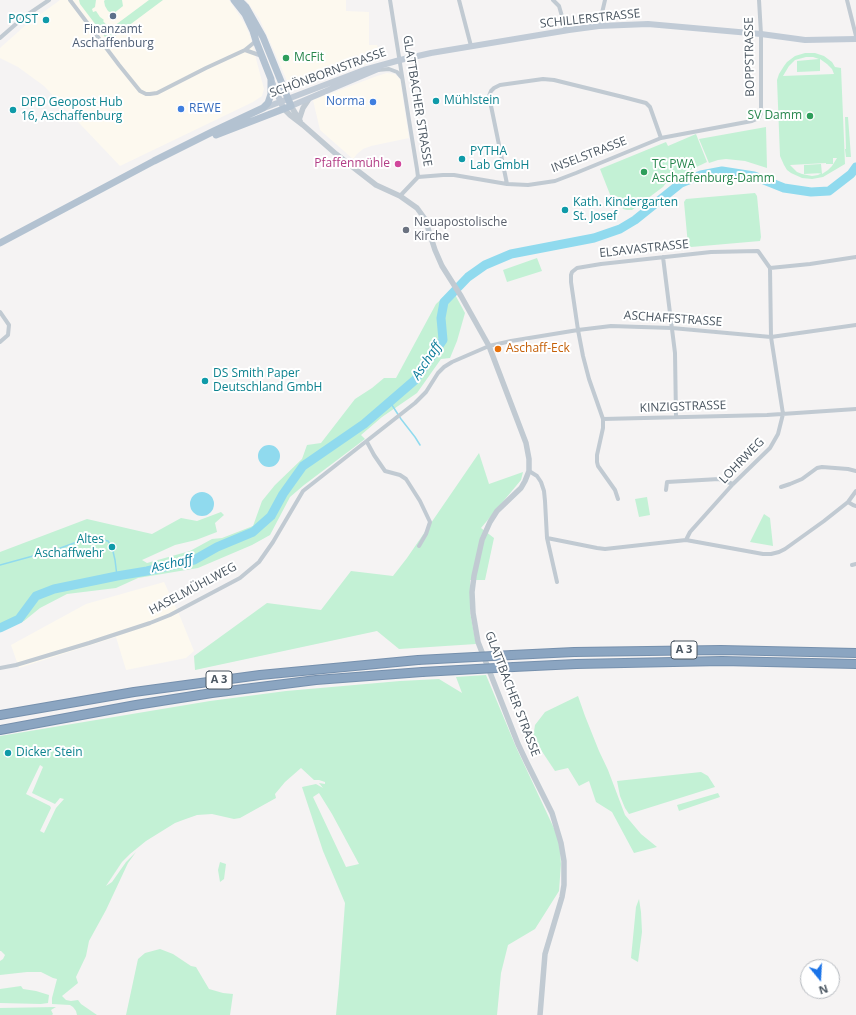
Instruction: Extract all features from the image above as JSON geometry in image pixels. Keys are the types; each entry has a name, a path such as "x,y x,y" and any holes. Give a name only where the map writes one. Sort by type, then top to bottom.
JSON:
{"highway":[{"name":"A 3","path":"0,715 134,692 260,675 418,660 574,652 722,650 856,653"},
{"name":"A 3","path":"0,730 136,705 212,693 316,680 422,672 576,664 722,661 856,664"}],"main road":[{"path":"234,0 245,14 254,31 256,41 271,79 288,108"},
{"path":"239,0 246,7 263,37 284,100"},
{"name":"SCHILLERSTRASSE","path":"400,60 471,46 599,26 648,24 761,34 805,40 856,39"},
{"name":"SCHÖNBORNSTRASSE","path":"0,243 214,131 263,108 364,70 400,60"},
{"name":"SCHÖNBORNSTRASSE","path":"191,143 288,108 400,60"},
{"path":"263,108 268,103 271,94 271,79"},
{"name":"SCHÖNBORNSTRASSE","path":"0,248 35,226"}],"street":[{"path":"0,38 24,17 50,0"},
{"path":"70,0 140,91 146,94 157,93 245,50 256,41"},
{"name":"GLATTBACHER STRASSE","path":"390,0 418,178 400,196"},
{"path":"459,0 471,46"},
{"path":"553,0 560,6 566,30"},
{"path":"599,26 605,0"},
{"name":"BOPPSTRASSE","path":"759,0 761,34 761,113"},
{"path":"847,0 856,36"},
{"path":"245,50 263,57"},
{"path":"376,70 389,69 397,72 402,78"},
{"path":"507,184 489,96 494,88 500,85 548,79 646,103 650,107 661,138"},
{"path":"301,122 302,108 309,99"},
{"path":"288,108 290,115 301,122 346,162 376,185 400,196 416,208 425,219 442,266 489,346 525,439 529,459 529,471 537,476 541,482 546,501 547,538 557,582"},
{"name":"INSELSTRASSE","path":"418,178 449,175 507,184 528,185 555,181 661,138 752,121 759,118 761,113"},
{"name":"ELSAVASTRASSE","path":"578,330 571,282 572,272 577,268 711,252 758,251 770,268"},
{"path":"663,257 675,352 676,417"},
{"path":"770,268 856,257"},
{"name":"LOHRWEG","path":"686,540 690,532 733,484 770,448 778,434 783,414 771,337 770,268"},
{"path":"0,312 9,325 8,335 0,342"},
{"name":"ASCHAFFSTRASSE","path":"489,346 578,330 611,326 672,328 771,337 856,325"},
{"path":"578,330 585,364 603,419 603,428 597,455 597,462 598,466 615,490 618,499"},
{"name":"HASELMÜHLWEG","path":"0,668 16,665 110,637 150,623 170,615 240,578 259,562 273,542 303,491 421,398 438,373 444,367 489,346"},
{"name":"KINZIGSTRASSE","path":"603,419 783,414 856,409"},
{"path":"367,442 374,456 385,471 400,475 406,479 420,501 430,522 426,534 419,546"},
{"path":"781,487 802,479 817,468 822,467 856,471"},
{"name":"GLATTBACHER STRASSE","path":"529,471 526,481 521,488 497,511 490,522 482,540 472,592 473,613 478,642 526,764 552,813 561,843 564,861 564,885 546,954 540,1015"},
{"path":"666,490 667,482 719,479 733,484"},
{"path":"547,538 605,549 686,540 763,554 771,554 785,549 848,502 856,491"},
{"path":"848,502 856,506"}],"shaded area":[{"path":"60,0 229,0 245,24 250,36 264,89 262,96 253,102 120,166 44,86 18,67 0,58 0,48 27,24"},
{"path":"246,0 346,0 346,11 369,12 369,45 377,45 382,59 297,87 291,86 287,81 259,18"},
{"path":"387,73 395,74 400,79 409,138 363,149 353,159 320,130 313,100"},
{"path":"164,582 194,651 186,658 126,670 116,637 19,668 11,645 86,604"}],"green space":[{"path":"79,0 96,0 95,7 92,9 93,12 96,11 110,29 149,0 163,0 108,41 80,4"},
{"path":"105,0 122,0 123,6 113,14 108,11 105,6"},
{"name":"SV Damm","path":"805,53 815,53 824,56 832,62 835,67 841,68 845,164 823,177 812,179 802,178 791,173 787,170 780,156 777,80 787,62 795,56","holes":["806,57 819,59 797,61 797,72 820,71 820,59 832,69 834,74 783,76 795,60","833,158 837,158 832,166 822,173 812,176 802,174 797,172 790,165 833,164"]},
{"path":"845,117 848,117 851,157 846,157"},
{"path":"766,127 767,168 745,161 726,159 709,163 699,139"},
{"name":"TC PWA Aschaffenburg-Damm","path":"696,134 707,162 666,183 663,187 632,210 623,209 617,196 611,197 600,169 666,142 668,146"},
{"path":"821,164 822,173 804,174 804,165"},
{"path":"755,193 757,196 761,237 760,241 691,247 688,245 684,202 686,199"},
{"path":"537,258 542,271 507,282 503,270"},
{"path":"452,289 465,313 457,341 450,358 441,359 417,393 382,417 361,435 365,439 290,497 270,535 252,545 198,568 138,578 116,588 67,594 40,608 24,621 0,632 0,552 87,519 152,534 181,518 197,521 221,512 224,515 215,523 217,532 196,540 175,545 142,560 147,563 190,551 212,539 222,538 253,526 262,501 275,485 302,459 307,445 321,443 355,399 384,378 396,378 436,304"},
{"path":"479,453 489,484 523,472 521,480 481,528 494,538 485,580 470,580 470,612 476,644 399,649 377,631 195,670 194,656 267,603 321,610 351,571 393,576"},
{"path":"647,497 650,515 639,517 635,499"},
{"path":"764,514 770,518 773,546 750,542"},
{"path":"486,675 516,747 559,839 561,864 559,891 535,929 508,945 501,973 497,1015 336,1015 345,903 323,851 302,787 316,784 323,788 319,783 325,784 325,782 314,780 301,768 285,782 275,794 276,798 240,818 234,819 212,814 197,815 183,820 175,823 146,841 122,862 106,886 112,882 126,862 136,852 128,863 106,910 89,941 86,956 76,977 78,983 62,996 66,1000 78,1000 81,1004 97,1015 77,1015 76,1011 70,1005 52,1004 57,979 41,972 0,975 0,961 5,955 0,951 0,736 210,701 286,691 439,679 462,693 456,677","holes":["40,765 43,767 32,793 55,804 60,798 64,799 56,808 44,833 40,831 51,808 50,806 26,794","319,793 332,814 359,864 346,867 313,797"]},
{"path":"578,696 625,815 641,834 657,847 634,853 612,812 596,802 589,781 579,786 568,768 555,771 533,738 535,725 545,712"},
{"path":"701,772 708,776 715,787 629,814 620,796 617,781"},
{"path":"718,793 720,797 679,811 677,805"},
{"path":"220,862 226,864 224,879 220,882 218,870"},
{"path":"639,899 642,932 638,962 631,958 636,907"},
{"path":"160,949 173,954 191,966 196,967 209,989 233,994 230,1015 126,1015 138,959 145,953"},
{"path":"21,986 23,989 49,995 48,1003 0,1003 0,989"},
{"path":"56,1007 51,1010 52,1015 0,1015 0,1008"}],"water":[{"path":"269,445 277,448 280,456 277,464 269,467 261,464 258,456 261,448"},
{"path":"202,492 210,496 214,504 210,512 202,516 194,512 190,504 194,496"}],"waterway":[{"name":"Aschaff","path":"0,628 19,619 36,596 54,589 147,571 194,560 217,547 253,532 271,516 283,494 303,466 364,424 415,380 443,340 441,318 444,302 468,277 485,265 511,254 594,238 620,229 635,220 681,183 701,175 722,171 754,176 784,188 811,192 829,191 851,174 856,167"},
{"path":"390,402 420,445"},
{"path":"0,565 55,550 77,542 99,539 108,541 112,547 117,576"}],"place":[{"name":"Finanzamt Aschaffenburg","path":"113,16"},
{"name":"POST","path":"46,20"},
{"name":"McFit","path":"286,58"},
{"name":"Mühlstein","path":"436,101"},
{"name":"Norma","path":"373,102"},
{"name":"REWE","path":"181,109"},
{"name":"DPD Geopost Hub 16, Aschaffenburg","path":"13,110"},
{"name":"SV Damm","path":"810,116"},
{"name":"PYTHA Lab GmbH","path":"462,159"},
{"name":"Pfaffenmühle","path":"398,164"},
{"name":"TC PWA Aschaffenburg-Damm","path":"644,172"},
{"name":"Kath. Kindergarten St. Josef","path":"565,210"},
{"name":"Neuapostolische Kirche","path":"406,230"},
{"name":"Aschaff-Eck","path":"498,349"},
{"name":"DS Smith Paper Deutschland GmbH","path":"205,381"},
{"name":"Altes Aschaffwehr","path":"112,547"},
{"name":"Dicker Stein","path":"8,753"}]}
